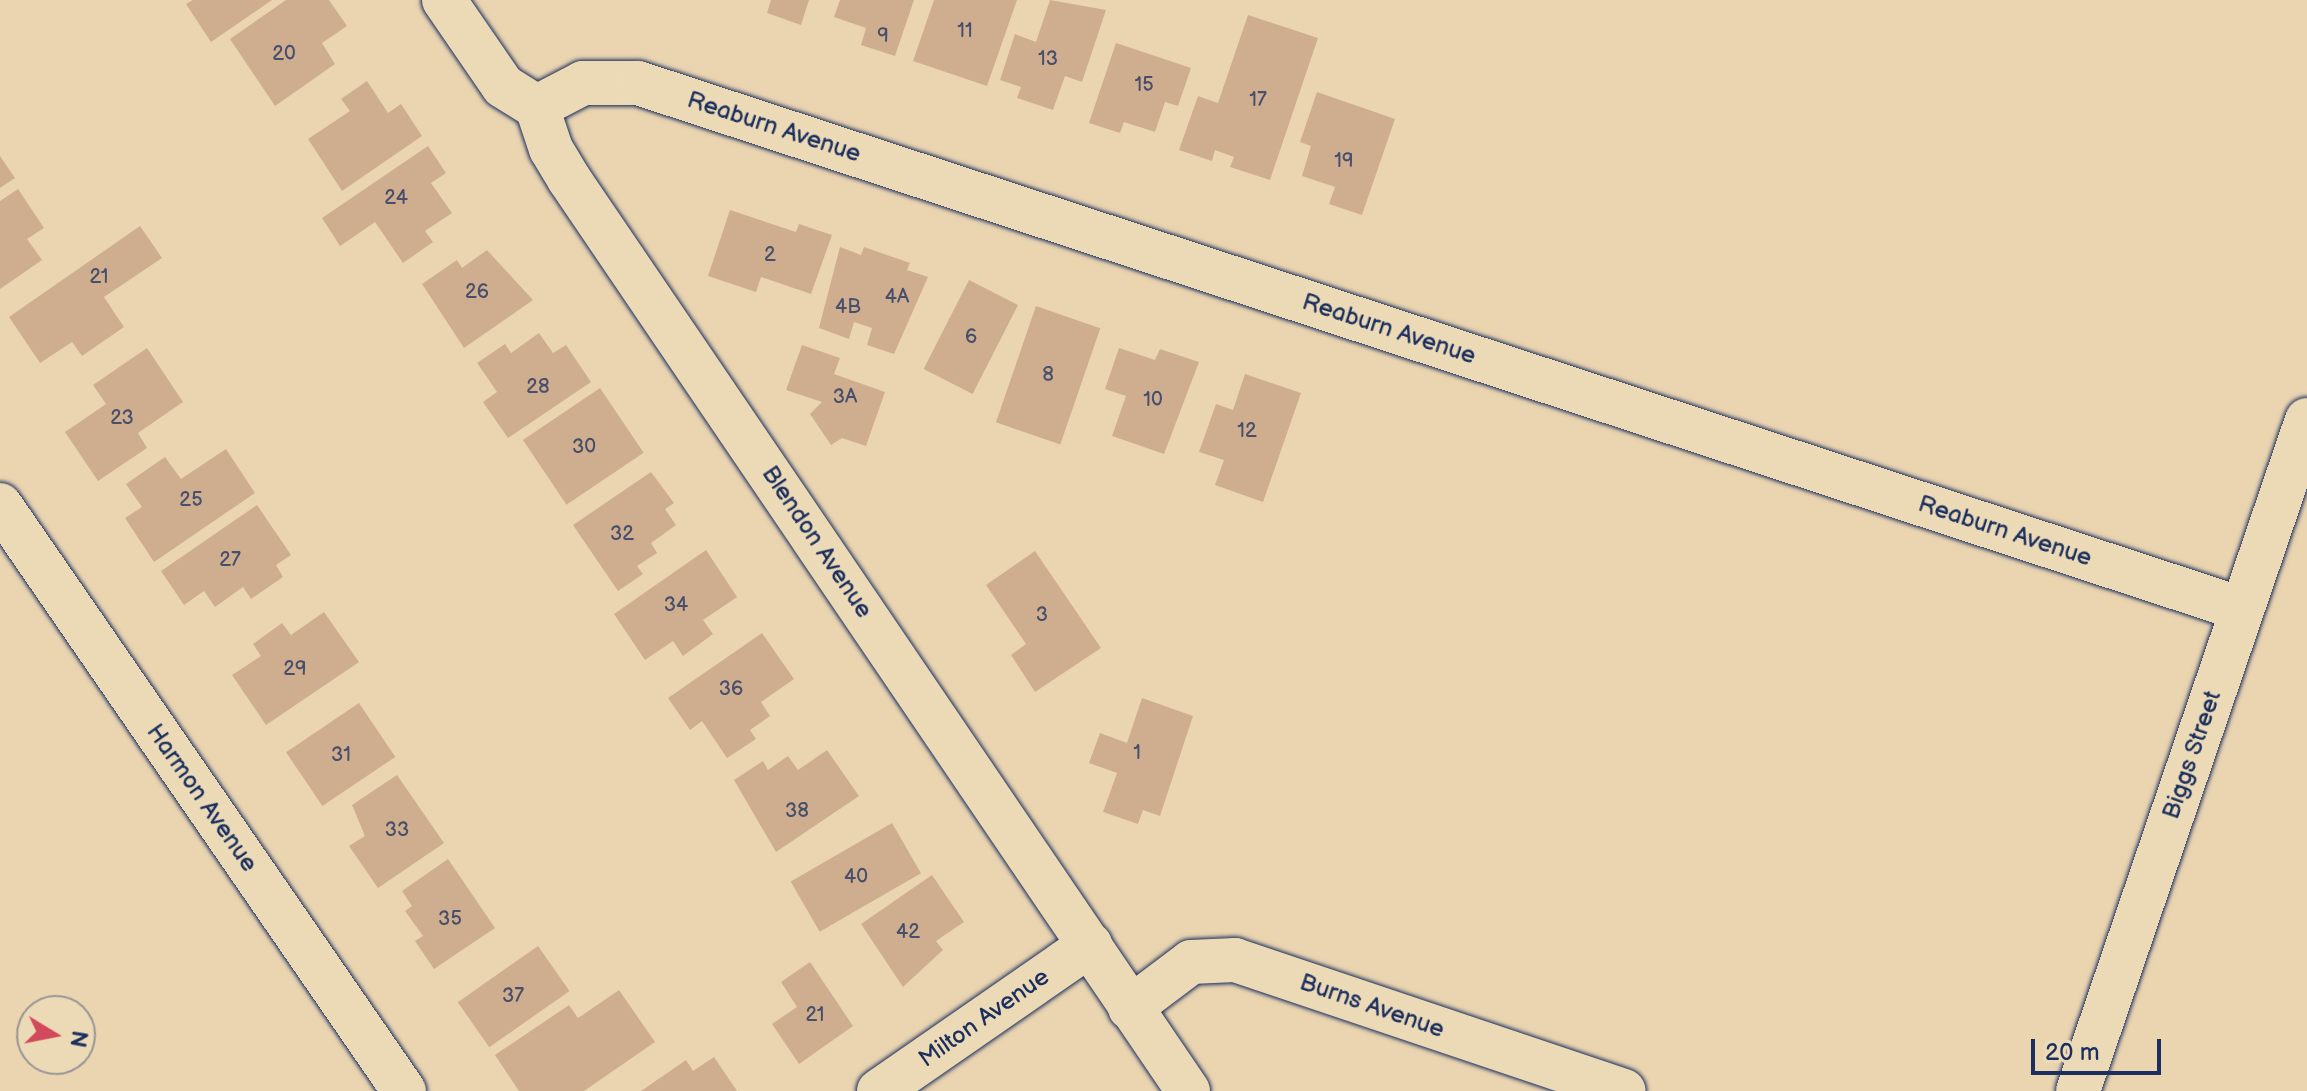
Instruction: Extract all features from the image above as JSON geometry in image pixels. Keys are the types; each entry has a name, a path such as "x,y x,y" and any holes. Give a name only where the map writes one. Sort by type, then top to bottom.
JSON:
{"street":[{"path":"444,0 503,86 537,107"},
{"name":"Reaburn Avenue","path":"537,107 583,83 638,83 2242,609"},
{"name":"Blendon Avenue","path":"537,107 551,149 569,179 1188,1091"},
{"name":"Biggs Street","path":"2078,1091 2307,420"},
{"name":"Harmon Avenue","path":"0,505 404,1091"},
{"name":"Milton Avenue","path":"879,1091 1090,945"},
{"name":"Burns Avenue","path":"1130,1008 1191,962 1235,960 1624,1091"}],"building":[{"path":"193,0 272,0 211,42 186,4"},
{"path":"286,0 329,0 347,26 322,43 335,64 275,106 230,39"},
{"path":"771,0 809,0 801,25 767,13"},
{"path":"840,0 914,0 895,56 861,45 866,28 834,17"},
{"path":"934,0 1017,0 987,86 913,61"},
{"path":"1050,0 1106,10 1082,82 1065,76 1053,110 1017,98 1021,87 1000,80 1015,34 1036,42"},
{"path":"1248,15 1318,38 1270,180 1230,167 1234,157 1215,150 1212,161 1179,150 1198,96 1218,103"},
{"path":"1116,43 1191,68 1178,106 1165,102 1155,132 1124,122 1120,133 1089,123"},
{"path":"367,81 388,113 401,104 422,136 342,191 308,139 350,111 341,99"},
{"path":"1317,92 1395,119 1362,215 1329,204 1335,187 1302,176 1311,146 1300,142"},
{"path":"428,146 446,173 431,183 452,213 425,231 433,242 403,263 375,222 340,246 322,218"},
{"path":"0,156 15,178 0,188"},
{"path":"18,189 44,228 27,239 42,260 0,289 0,201"},
{"path":"730,210 796,232 799,224 832,235 811,294 761,277 756,292 708,276"},
{"path":"140,226 162,258 104,297 124,327 82,356 72,342 40,363 9,317"},
{"path":"840,247 861,255 864,247 910,263 907,270 928,277 894,354 867,345 872,328 854,322 849,339 819,328"},
{"path":"487,250 533,300 464,348 422,284 457,260 462,268"},
{"path":"969,280 1018,305 973,394 924,369"},
{"path":"1036,306 1100,328 1060,444 996,422"},
{"path":"539,333 553,353 566,345 591,382 508,438 483,402 497,392 477,363 505,344 511,353"},
{"path":"802,345 840,358 834,374 885,392 866,446 842,438 831,445 810,414 822,402 786,390"},
{"path":"147,348 183,402 138,433 147,448 98,481 65,432 106,404 93,385"},
{"path":"1119,348 1155,360 1160,349 1199,362 1164,454 1112,436 1126,396 1105,389"},
{"path":"1245,374 1301,393 1263,502 1215,485 1224,460 1199,452 1216,404 1233,410"},
{"path":"600,388 644,453 567,505 523,440"},
{"path":"226,449 255,493 154,562 125,518 142,507 126,484 165,457 181,479"},
{"path":"651,472 674,503 665,509 676,525 651,543 657,553 637,566 643,574 618,591 573,525"},
{"path":"257,505 291,555 276,565 283,577 251,599 243,587 215,607 204,591 184,605 161,571"},
{"path":"706,550 737,597 703,620 713,634 683,656 673,641 645,660 614,614"},
{"path":"1035,551 1101,648 1035,692 1011,655 1026,644 986,585"},
{"path":"324,612 359,662 266,725 232,675 261,656 253,644 282,623 291,635"},
{"path":"762,633 794,679 761,702 770,716 750,730 756,739 727,758 702,721 690,730 668,698"},
{"path":"1142,698 1193,716 1160,816 1143,810 1138,824 1103,812 1117,773 1089,763 1100,733 1127,743"},
{"path":"359,703 395,757 322,806 286,752"},
{"path":"827,750 859,796 776,852 734,780 763,761 768,770 788,756 798,770"},
{"path":"397,775 444,843 378,888 349,846 365,836 352,805"},
{"path":"892,823 921,873 820,932 791,881"},
{"path":"448,859 495,928 434,969 415,941 423,936 405,911 412,906 402,891"},
{"path":"932,875 964,922 936,941 943,950 903,987 861,924"},
{"path":"538,946 570,991 489,1047 458,1002"},
{"path":"810,962 853,1026 799,1064 772,1024 797,1007 781,982"},
{"path":"619,990 655,1042 584,1091 519,1091 495,1055 569,1005 578,1018"},
{"path":"714,1057 737,1091 641,1091 686,1060 693,1071"}]}
